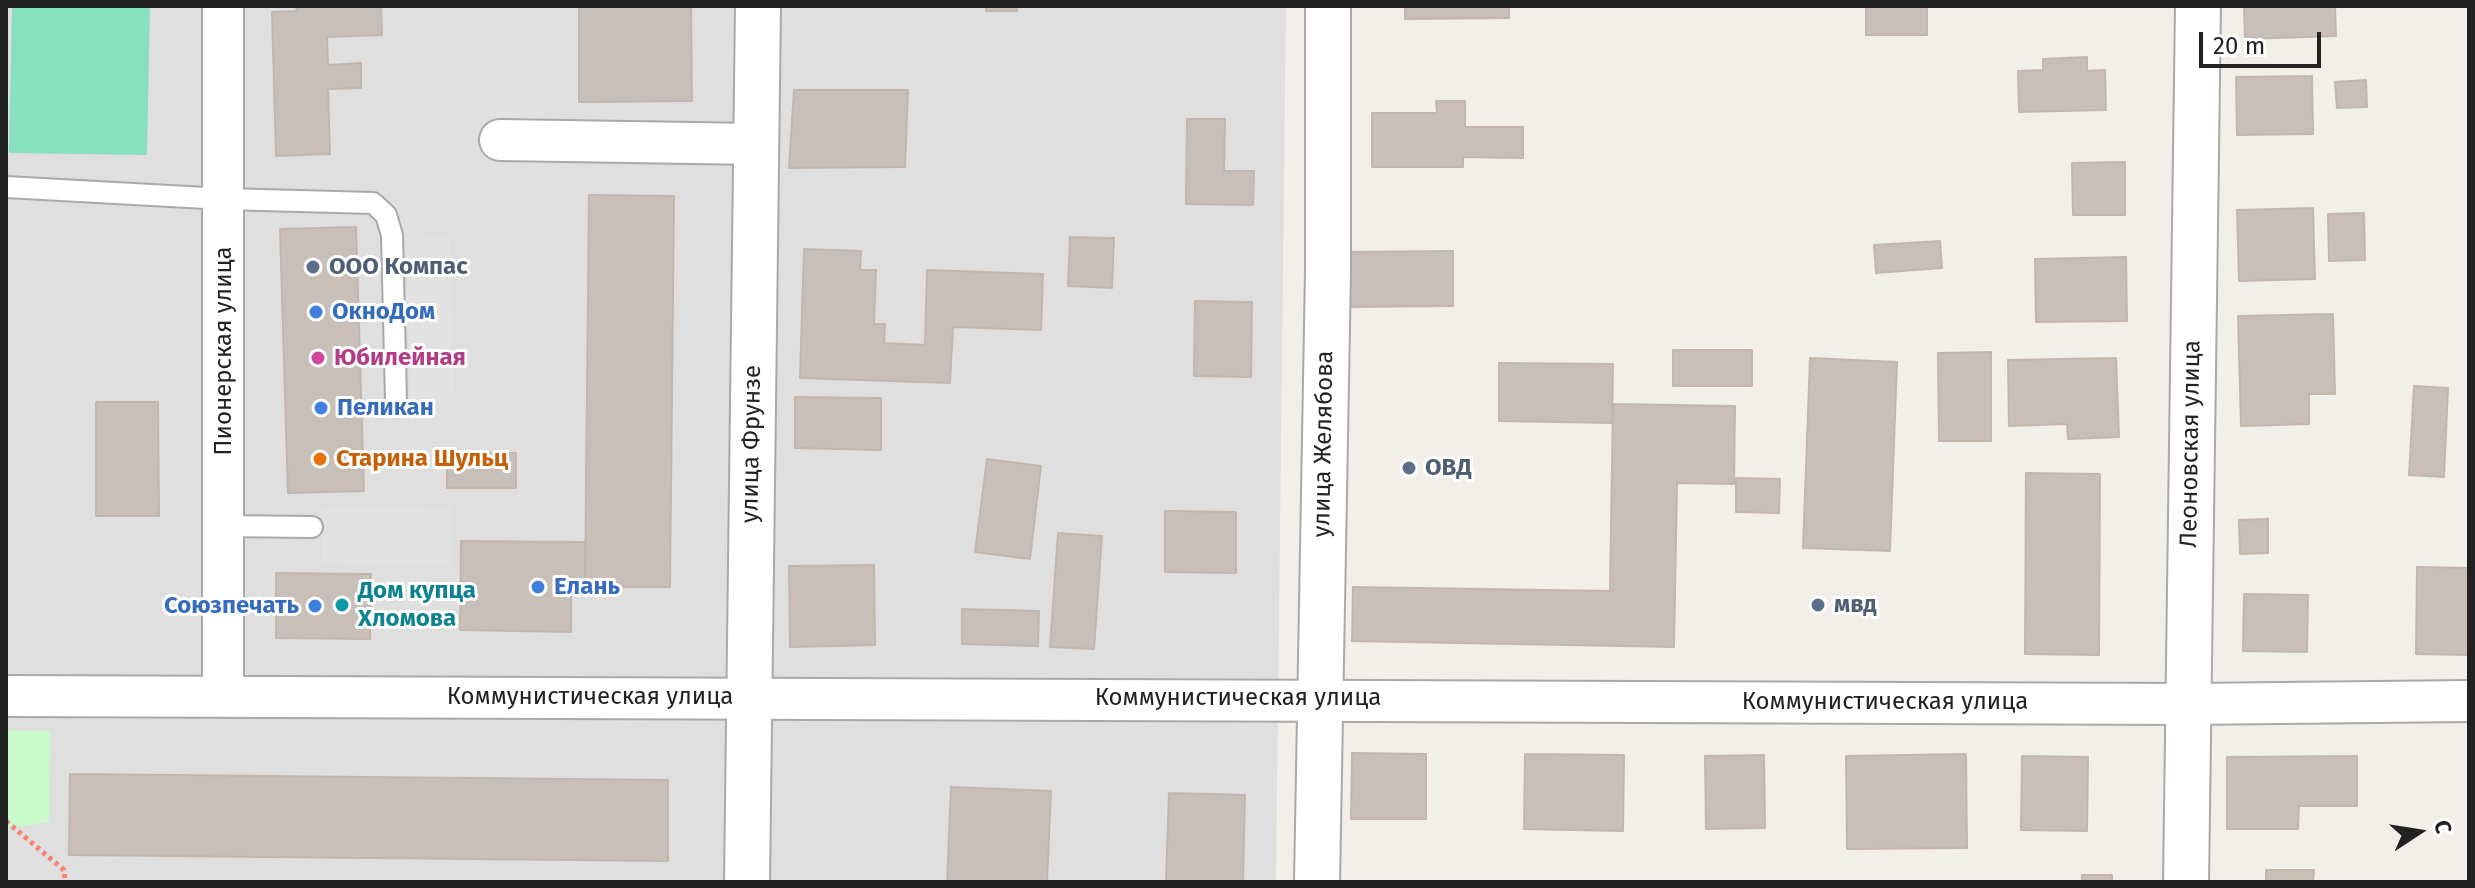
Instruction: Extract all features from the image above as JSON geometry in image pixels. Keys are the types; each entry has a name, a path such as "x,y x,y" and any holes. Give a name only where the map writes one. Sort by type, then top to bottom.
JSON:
{"street":[{"name":"Пионерская улица","path":"223,6 223,695"},
{"name":"улица Фрунзе","path":"747,882 758,6"},
{"name":"улица Желябова","path":"1317,882 1328,271 1328,6"},
{"name":"Леоновская улица","path":"2186,882 2198,6"},
{"path":"500,140 757,144"},
{"name":"Коммунистическая улица","path":"6,696 1318,698 2187,704 2469,701"}],"lane":[{"path":"6,187 224,199 359,200 373,203 386,215 392,235 396,401"},
{"path":"223,526 312,527"}],"path":[{"path":"6,821 64,870 65,882"}],"shaded area":[{"path":"6,6 1286,6 1276,882 6,882"},
{"path":"496,81 544,81 545,133 496,133"},
{"path":"450,238 455,400 410,402 406,239"},
{"path":"322,507 452,508 451,566 322,564"}],"green space":[{"path":"12,6 150,6 147,155 9,153"},
{"path":"6,730 50,731 49,822 6,828"}],"building":[{"path":"296,6 381,6 382,35 327,37 328,65 361,63 361,88 328,89 330,154 276,156 272,12 297,11"},
{"path":"579,6 691,6 692,101 579,102"},
{"path":"986,6 1017,6 1017,11 986,11"},
{"path":"1405,6 1509,6 1509,18 1405,19"},
{"path":"1866,6 1927,6 1927,35 1866,35"},
{"path":"2244,6 2335,6 2336,36 2245,39"},
{"path":"2087,57 2087,71 2105,70 2106,110 2019,112 2018,71 2043,70 2043,59"},
{"path":"2312,76 2313,134 2237,135 2236,77"},
{"path":"2366,80 2367,107 2337,108 2335,82"},
{"path":"794,90 908,90 905,167 789,168"},
{"path":"1436,101 1465,101 1465,127 1523,127 1523,158 1463,157 1463,167 1372,167 1372,113 1437,113"},
{"path":"1187,119 1225,119 1224,171 1254,171 1253,205 1186,204"},
{"path":"2125,162 2125,215 2073,215 2072,163"},
{"path":"589,195 674,196 670,587 585,587"},
{"path":"2313,208 2315,279 2239,281 2237,210"},
{"path":"2364,213 2365,260 2329,261 2328,214"},
{"path":"356,227 364,491 288,493 280,229"},
{"path":"1070,237 1114,238 1112,288 1068,286"},
{"path":"1940,241 1942,268 1876,273 1874,245"},
{"path":"804,249 861,251 860,270 876,270 874,324 885,324 884,343 925,345 927,270 1043,274 1041,330 953,327 950,383 800,378"},
{"path":"1453,251 1453,306 1347,307 1346,252"},
{"path":"2126,257 2127,321 2036,322 2035,259"},
{"path":"1195,301 1252,302 1251,377 1194,376"},
{"path":"2333,314 2335,394 2309,394 2309,424 2241,426 2238,316"},
{"path":"1673,350 1752,350 1752,386 1673,386"},
{"path":"1991,352 1991,441 1939,441 1938,353"},
{"path":"1810,358 1897,362 1890,551 1803,548"},
{"path":"2116,358 2119,437 2068,439 2067,424 2009,426 2008,360"},
{"path":"1499,363 1613,364 1612,423 1499,421"},
{"path":"2414,386 2448,388 2444,477 2409,475"},
{"path":"795,397 881,398 881,450 795,448"},
{"path":"96,402 158,402 159,516 96,516"},
{"path":"1613,404 1735,406 1734,484 1677,483 1674,647 1352,641 1353,587 1610,591"},
{"path":"447,452 516,453 516,488 447,488"},
{"path":"987,459 1041,466 1030,559 975,552"},
{"path":"2026,473 2100,474 2099,655 2025,654"},
{"path":"1736,478 1780,479 1779,513 1736,512"},
{"path":"1165,511 1236,512 1236,573 1165,572"},
{"path":"2268,519 2268,553 2240,554 2239,520"},
{"path":"1058,533 1102,536 1094,649 1050,647"},
{"path":"461,541 585,542 585,587 571,587 571,632 460,630"},
{"path":"874,565 875,645 790,647 789,566"},
{"path":"2417,567 2469,568 2469,655 2416,654"},
{"path":"276,573 371,574 370,639 276,638"},
{"path":"2244,594 2308,595 2307,652 2243,651"},
{"path":"962,609 1039,611 1038,646 962,644"},
{"path":"1352,753 1426,754 1426,819 1351,819"},
{"path":"1525,754 1624,755 1623,831 1524,829"},
{"path":"1966,754 1967,848 1847,849 1846,756"},
{"path":"1764,755 1765,828 1706,829 1705,756"},
{"path":"2022,756 2088,757 2087,831 2021,830"},
{"path":"2357,756 2357,806 2299,806 2298,829 2227,829 2227,757"},
{"path":"70,774 668,780 668,861 69,855"},
{"path":"951,787 1051,791 1047,882 947,882"},
{"path":"1169,793 1245,795 1243,882 1166,882"},
{"path":"2266,870 2314,870 2313,882 2266,882"},
{"path":"2082,875 2112,875 2112,882 2082,882"}],"place":[{"name":"ООО Компас","path":"313,267"},
{"name":"ОкноДом","path":"316,312"},
{"name":"Юбилейная","path":"318,358"},
{"name":"Пеликан","path":"321,408"},
{"name":"Старина Шульц","path":"320,459"},
{"name":"ОВД","path":"1409,468"},
{"name":"Елань","path":"538,587"},
{"name":"Дом купца Хломова","path":"342,605"},
{"name":"мвд","path":"1818,605"},
{"name":"Союзпечать","path":"315,606"}]}
